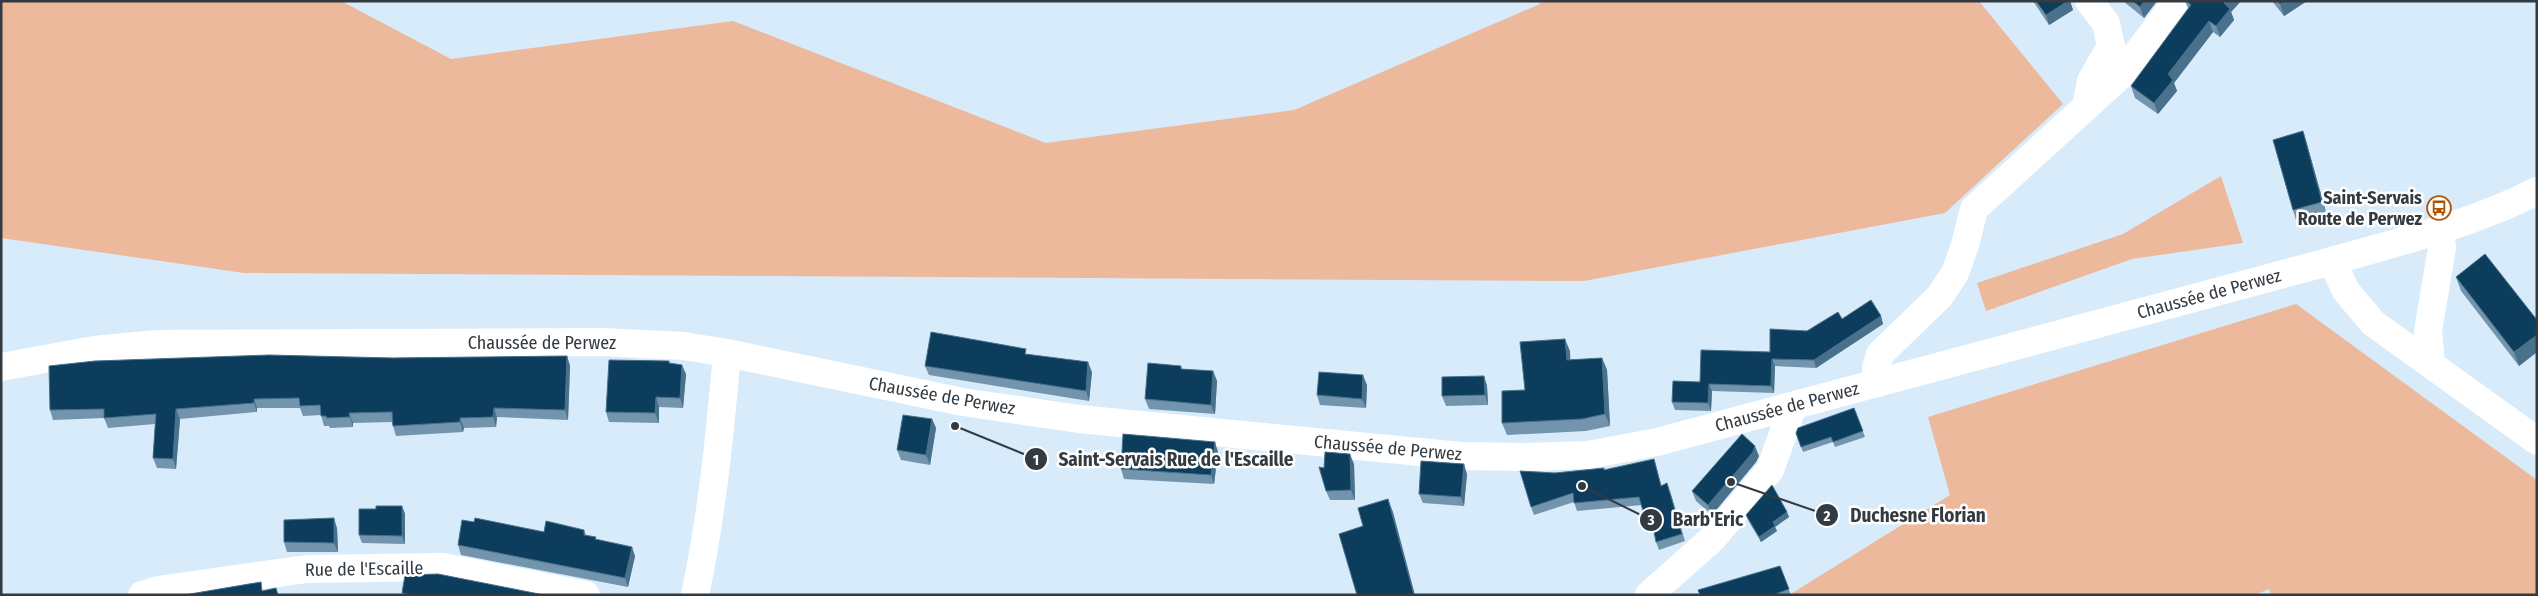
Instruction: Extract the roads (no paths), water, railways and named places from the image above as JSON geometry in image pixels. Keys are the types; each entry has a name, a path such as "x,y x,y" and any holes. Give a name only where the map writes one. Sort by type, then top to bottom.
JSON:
{"main road":[{"path":"2085,109 2091,81 2111,46 2106,23 2089,1"},
{"name":"Chaussée de Perwez","path":"1876,383 1876,368 1880,354 1940,296 1955,273 1965,245 1974,209 2120,76 2177,1"},
{"name":"Chaussée de Perwez","path":"1,367 94,350 157,344 602,342 684,346 727,353 963,402 1079,419 1461,456 1588,455 1657,442 2440,231 2505,207 2537,191"},
{"path":"2431,364 2428,331 2442,248 2440,231"},
{"path":"2332,261 2346,291 2373,323 2537,441"},
{"path":"695,595 706,542 716,474 727,353"},
{"path":"1649,595 1713,538 1770,470 1792,406"},
{"name":"Rue de l'Escaille","path":"142,595 158,590 307,569 443,567 586,595"}],"place":[{"name":"Saint-Servais Route de Perwez","path":"2439,208"},
{"name":"Saint-Servais Rue de l'Escaille","path":"955,426"},
{"name":"Duchesne Florian","path":"1731,482"},
{"name":"Barb'Eric","path":"1582,486"}]}
